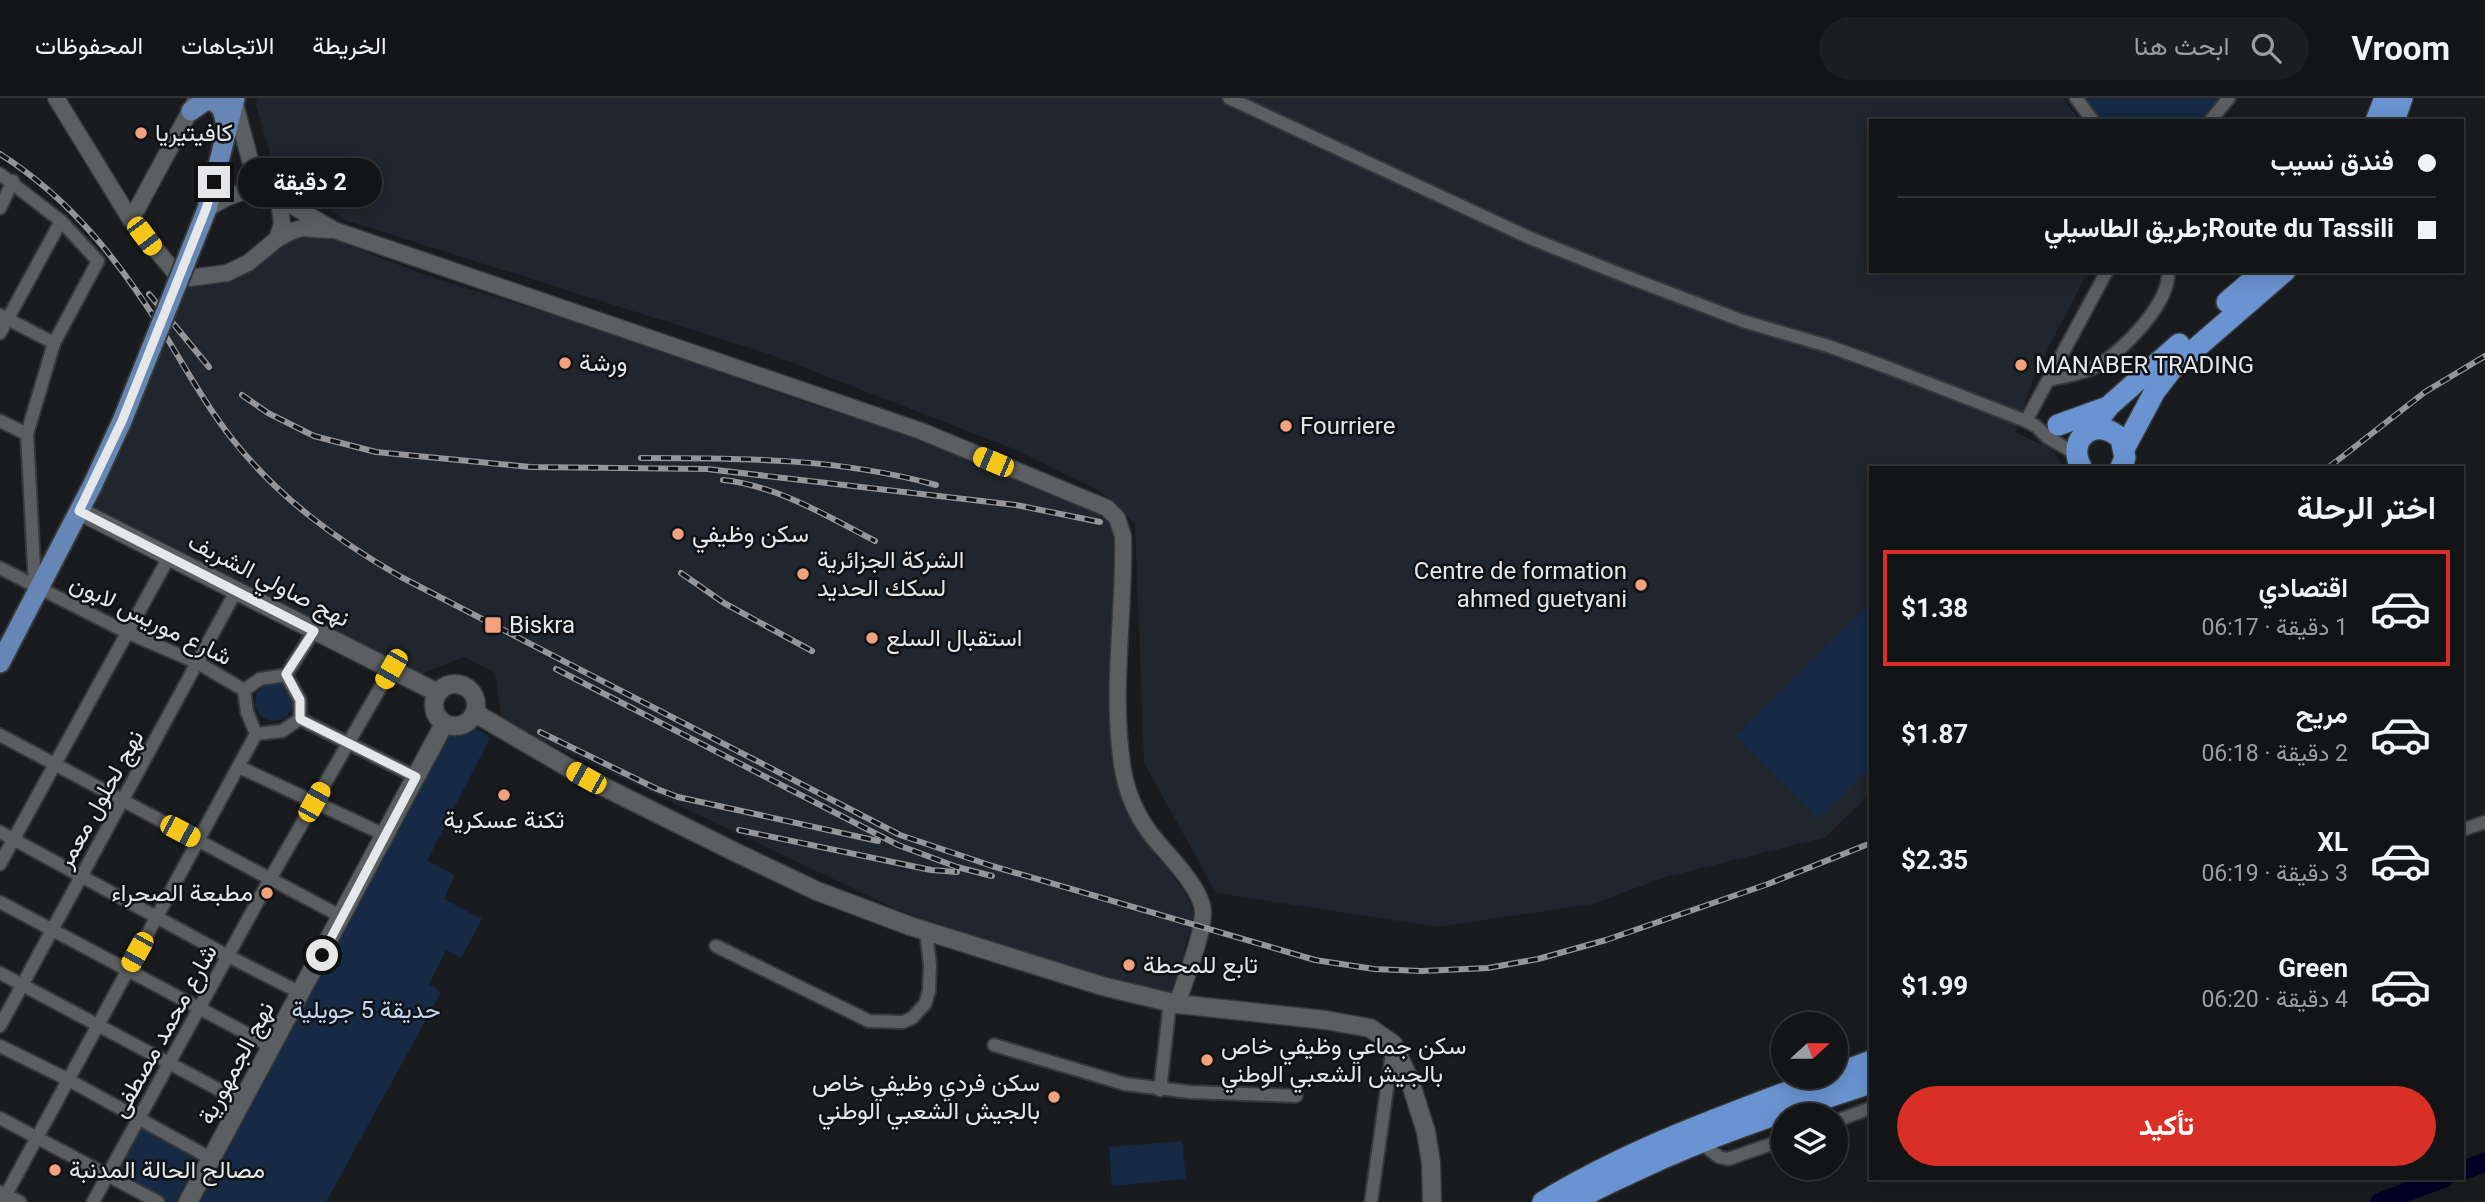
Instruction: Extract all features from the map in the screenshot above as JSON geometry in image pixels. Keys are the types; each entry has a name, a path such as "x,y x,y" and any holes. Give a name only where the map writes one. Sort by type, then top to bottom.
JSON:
{"highway":[{"path":"2377,119 2385,98"},
{"path":"2395,119 2402,98"},
{"path":"2079,463 2077,446 2109,406 2261,273"},
{"path":"2123,457 2155,391 2172,369 2283,273"},
{"path":"2058,425 2109,406"},
{"path":"2089,431 2099,428 2115,433 2123,457"},
{"path":"1848,1069 1869,1061"},
{"path":"1574,1202 1619,1178 1700,1142 1745,1124 1869,1084"},
{"path":"1543,1202 1614,1162 1696,1126 1795,1089"}],"main road":[{"path":"0,663 37,587 79,511 122,421 206,209 234,99"},
{"path":"194,104 214,101 222,109 228,128"},
{"name":"نهج صاولي الشربف","path":"79,511 438,693"},
{"path":"455,683 469,688 476,700 475,713 466,724 444,724 435,713 434,699 442,688 455,683"},
{"path":"475,713 586,778 735,852 817,891 926,931 1102,986 1174,1003 1325,1020 1370,1028 1393,1044 1416,1098 1431,1163 1432,1202"},
{"name":"نهج الجمهورية","path":"188,1202 444,724"}],"street":[{"path":"1229,98 1530,238 1616,274 1743,321 1884,366 2031,423 2089,431"},
{"path":"2076,98 2092,119"},
{"path":"2212,119 2229,98"},
{"path":"234,99 250,160 265,190 334,230 921,431 1107,508 1117,518 1123,536 1118,710 1119,744 1124,774 1137,813 1193,888 1203,909 1200,928 1174,1003 1160,1090"},
{"path":"59,101 131,220 173,270 190,278 208,277 237,268 255,258 277,239 302,228 334,230"},
{"path":"131,220 194,104"},
{"path":"0,174 13,181 61,221 98,261 54,343 27,435 37,587"},
{"path":"0,208 13,181"},
{"path":"206,209 229,195 245,190 265,190"},
{"path":"277,239 282,224 279,200"},
{"path":"0,333 4,317 61,221"},
{"path":"2031,423 2049,380 2106,273"},
{"path":"2049,380 2086,371 2098,365 2138,333 2168,282 2168,273"},
{"path":"4,317 54,343"},
{"path":"0,421 27,435"},
{"path":"2031,423 2079,463"},
{"path":"0,864 169,556"},
{"name":"شارع موريس لابون","path":"0,568 126,632 198,663 244,690"},
{"name":"نهج لحلول معمر","path":"0,1026 236,591"},
{"path":"300,719 300,700 286,674 314,631"},
{"name":"شارع محمد مصطفى","path":"93,1202 270,879 391,669"},
{"name":"شارع موريس لابون","path":"244,690 260,679 286,674"},
{"name":"شارع موريس لابون","path":"244,690 247,712 256,734"},
{"path":"300,719 416,777"},
{"path":"20,1202 3,1196 256,734 282,731 300,719"},
{"path":"0,736 342,917"},
{"path":"239,767 385,835"},
{"path":"2464,829 2485,822"},
{"path":"0,832 301,993"},
{"path":"0,902 272,1047"},
{"path":"716,946 869,1021 903,1022 912,1018 925,1004 929,991 930,965 926,931"},
{"path":"0,973 243,1102"},
{"path":"1371,1202 1393,1044"},
{"path":"994,1045 1093,1076 1160,1090 1296,1096"},
{"path":"0,1046 67,1079 212,1159"},
{"path":"1385,1096 1402,1089 1416,1098"},
{"path":"1848,1117 1869,1109"},
{"path":"0,1118 158,1202"},
{"path":"1700,1142 1719,1157 1728,1158 1771,1144"}],"shaded area":[{"path":"257,98 2063,98 2079,119 1869,119 1869,273 2087,273 2035,374 2015,432 2051,449 2062,464 1869,466 1869,795 1826,837 1666,877 1592,904 1438,927 1216,893 1144,763 1135,524 1101,492 1014,449 769,354 345,220 275,170 256,106"},
{"path":"302,236 334,239 427,276 612,333 801,401 918,439 1093,509 1111,524 1115,547 1110,721 1116,778 1131,818 1188,897 1194,914 1173,994 1052,961 898,910 502,721 495,673 464,657 421,674 91,506 131,425 189,285 220,282 251,270 279,248"}],"green space":[{"path":"2085,98 2223,98 2205,119 2101,119"},
{"path":"1869,604 1869,768 1818,819 1736,736"},
{"path":"274,683 287,689 293,702 287,715 274,721 261,715 255,702 261,689"},
{"name":"حديقة 5 جويلية","path":"469,728 479,730 490,738 427,861 455,875 444,899 482,919 461,958 446,950 429,984 441,992 326,1202 200,1202 449,735"},
{"path":"141,1126 204,1161 181,1202 168,1202 115,1173"},
{"path":"1182,1141 1186,1179 1112,1186 1109,1147"}],"waterway":[{"path":"2464,1170 2485,1162"},
{"path":"2380,1202 2439,1180"}],"railway":[{"path":"0,154 49,191 92,234 130,281 233,440 290,500 332,533 401,577 900,835 992,866 1315,960 1374,969 1421,971 1488,968 1538,959 1606,940 1768,884 1869,844"},
{"path":"149,294 209,367"},
{"path":"2330,466 2425,392 2485,356"},
{"path":"242,395 268,413 314,436 376,452 530,467 707,469 1016,505 1100,522"},
{"path":"641,458 789,461 863,469 936,485"},
{"path":"723,480 783,495 875,541"},
{"path":"681,573 724,603 812,651"},
{"path":"556,669 898,845 957,867 992,876"},
{"path":"540,732 678,797 878,841"},
{"path":"739,830 931,870 957,872"}],"place":[{"name":"كافيتيريا","path":"141,133"},
{"name":"ورشة","path":"565,363"},
{"name":"MANABER TRADING","path":"2021,365"},
{"name":"Fourriere","path":"1286,426"},
{"name":"سكن وظيفي","path":"678,534"},
{"name":"الشركة الجزائرية لسكك الحديد","path":"803,574"},
{"name":"Centre de formation ahmed guetyani","path":"1641,585"},
{"name":"Biskra","path":"493,625"},
{"name":"استقبال السلع","path":"872,638"},
{"name":"ثكنة عسكرية","path":"504,795"},
{"name":"مطبعة الصحراء","path":"267,893"},
{"name":"تابع للمحطة","path":"1129,965"},
{"name":"سكن جماعي وظيفي خاص بالجيش الشعبي الوطني","path":"1207,1060"},
{"name":"سكن فردي وظيفي خاص بالجيش الشعبي الوطني","path":"1054,1097"},
{"name":"مصالح الحالة المدنبة","path":"55,1170"}],"route":[{"path":"214,182 206,209 122,421 79,511 314,631 286,674 300,700 300,719 416,777 322,955"}]}
